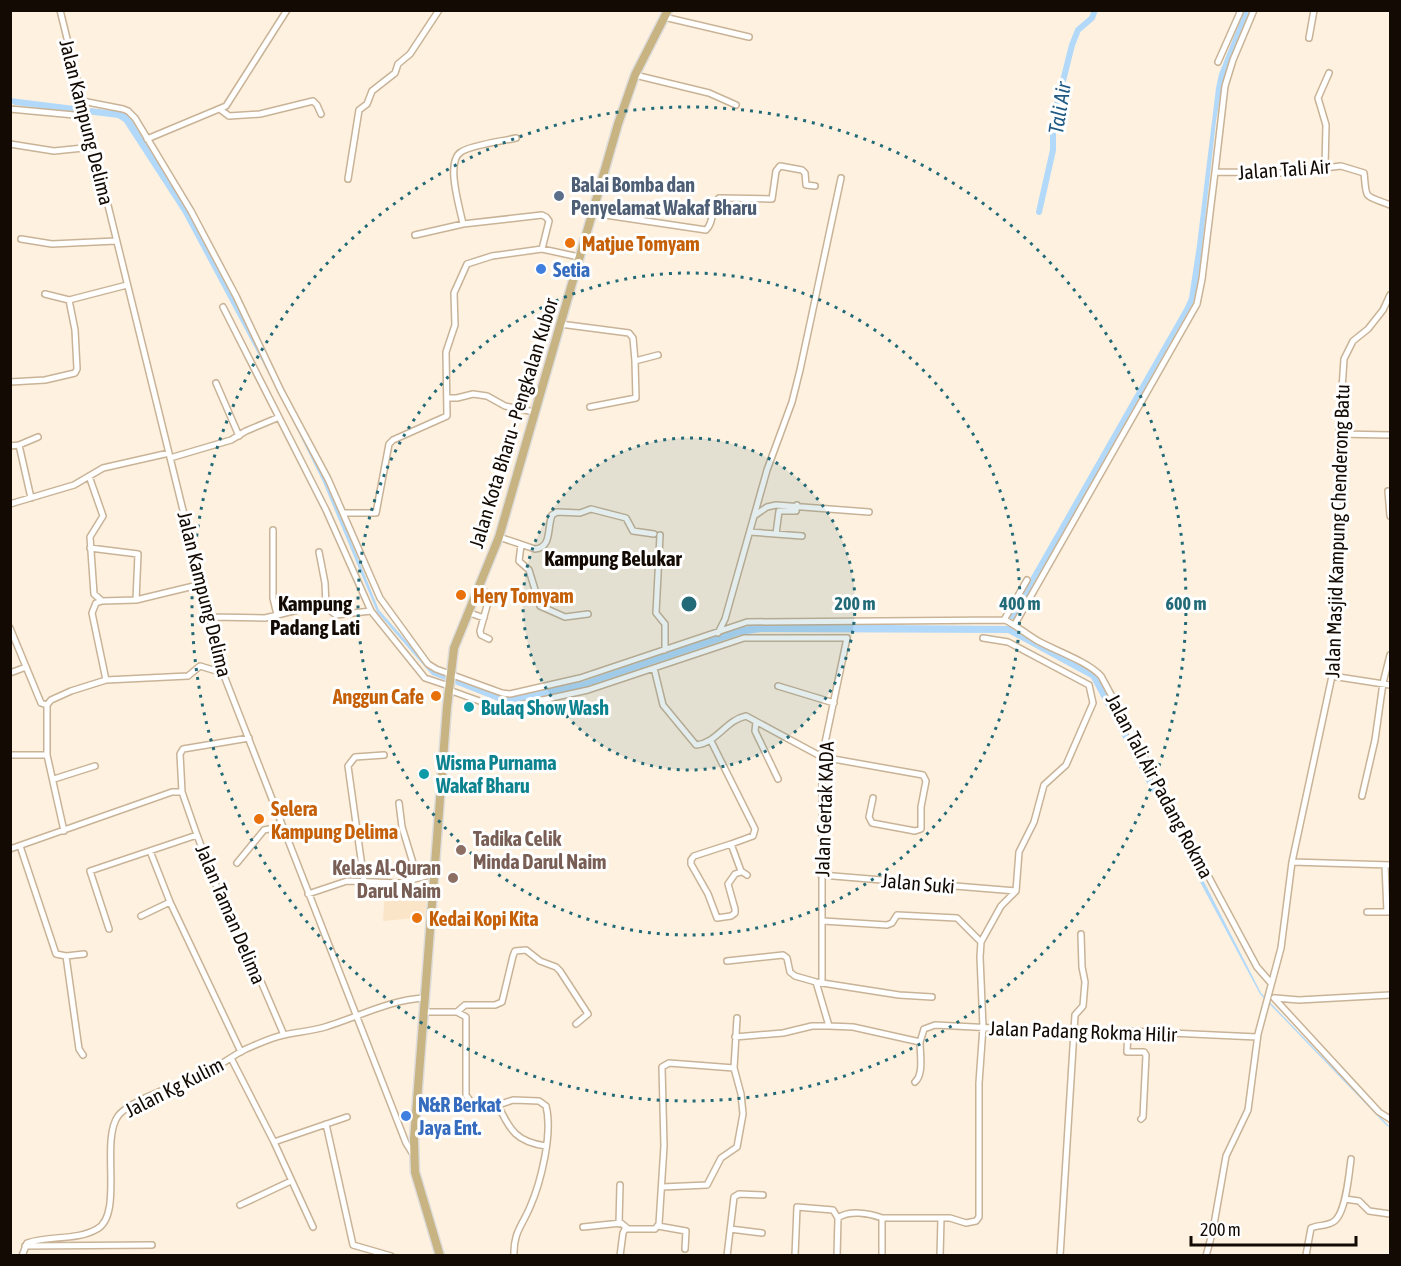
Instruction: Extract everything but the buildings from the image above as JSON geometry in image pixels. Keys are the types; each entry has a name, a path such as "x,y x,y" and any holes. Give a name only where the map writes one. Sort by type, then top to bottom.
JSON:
{"main road":[{"name":"Jalan Kota Bharu - Pengkalan Kubor","path":"440,1256 419,1187 414,1156 424,998 454,648 499,537 618,124 635,75 665,14"}],"street":[{"name":"Jalan Kampung Delima","path":"60,10 223,673 355,1015 406,1143 414,1156"},
{"path":"147,139 221,110 230,102 287,10"},
{"path":"348,179 359,110 367,104 371,92 396,72 398,64 411,53 439,10"},
{"path":"1218,63 1241,10"},
{"name":"Jalan Tali Air","path":"1254,10 1225,86 1215,172 1282,173 1344,166 1362,172 1365,194 1390,205"},
{"path":"1309,38 1314,10"},
{"path":"665,14 749,37"},
{"path":"1325,167 1326,125 1318,97 1329,73"},
{"path":"635,75 709,93 736,105"},
{"path":"221,110 228,116 261,114 313,101 321,114"},
{"path":"82,102 128,111 147,139 191,211 231,286 344,513 385,607 428,664 436,669 450,676 510,694 580,678 747,622 1005,620 1027,580"},
{"path":"10,109 85,116"},
{"path":"463,224 453,172 453,161 456,156 464,150 516,138"},
{"path":"10,144 54,151 93,147"},
{"path":"592,213 706,230 711,225 715,202 719,198 772,200 776,171 780,166 802,170 805,173 807,185 815,186"},
{"path":"1014,624 1197,304 1215,172"},
{"path":"718,633 725,619 754,516 800,369 841,178"},
{"path":"414,235 463,224 544,215 549,224 542,249"},
{"path":"21,238 52,244 116,241"},
{"path":"344,513 376,513 389,444 393,440 445,418 447,414 446,352 455,325 455,287 464,268 470,262 484,258 542,249 579,257"},
{"path":"45,294 69,300 127,285"},
{"name":"Jalan Masjid Kampung Chenderong Batu","path":"1206,1256 1226,1156 1248,1110 1257,1037 1281,948 1292,861 1332,676 1339,434 1344,359 1347,350 1383,310 1390,295"},
{"path":"10,382 45,380 72,375 76,371 75,330 69,300"},
{"path":"222,307 326,510 371,611 425,678 496,707 506,708 588,690 654,668 663,706 695,744 711,741 735,720 746,716 822,757 923,775 926,781 921,807 921,829 915,831 872,823 869,817 873,798"},
{"path":"560,324 629,333 633,338 636,398 590,407"},
{"path":"635,362 658,355"},
{"path":"216,383 239,436"},
{"path":"448,398 473,394 487,396 505,406 534,412"},
{"path":"10,504 74,485 104,468 170,456 231,440 277,418"},
{"path":"1339,434 1390,435"},
{"path":"10,446 20,445 38,437"},
{"path":"20,445 31,498"},
{"path":"88,476 103,516 90,535 92,592 102,600"},
{"path":"1388,491 1390,516"},
{"path":"754,516 767,507 776,505 869,512"},
{"path":"776,534 780,511 796,511 797,505"},
{"path":"499,537 540,549 545,545 552,515 557,512 580,513 591,509 626,518 633,531 657,534 656,611 665,624 665,650"},
{"path":"273,530 273,598 277,615"},
{"path":"750,532 802,536"},
{"path":"520,545 519,561 530,570 540,606 566,617 588,614"},
{"path":"90,548 138,554 136,600"},
{"path":"319,552 325,583 326,606 333,614 371,611"},
{"path":"106,680 92,613 96,603 102,600 136,600 201,584"},
{"path":"478,587 490,596 480,633 489,639"},
{"path":"210,617 265,618 320,605 326,606"},
{"path":"467,612 484,618"},
{"name":"Jalan Tali Air Padang Rokma","path":"1005,620 1092,669 1100,677 1257,968 1271,983"},
{"path":"10,628 41,703 47,705"},
{"name":"Jalan Gertak KADA","path":"654,668 744,638 847,638 822,757 823,921 819,982 829,1026"},
{"path":"838,1218 845,1214 872,1214 882,1218 941,1218 966,1223 976,1221 979,1217 979,1083 983,1027 981,942 1001,906 1016,891 1018,852 1034,822 1044,785 1066,765 1093,703 1089,686 1008,642 982,638"},
{"path":"1362,796 1375,740 1383,683 1390,655"},
{"path":"64,831 47,755 47,705 55,698 71,691 106,680 188,676 200,666 223,673"},
{"path":"10,673 26,667"},
{"path":"1332,676 1390,685"},
{"path":"1089,686 1100,677"},
{"path":"778,686 834,703"},
{"path":"756,722 754,731 778,778"},
{"name":"Jalan Taman Delima","path":"249,738 183,749 180,754 182,792 215,883 241,935 284,1035"},
{"path":"711,741 755,829 753,836 694,856 691,860 717,918 722,919 735,913 728,882 735,874 744,873 731,844"},
{"path":"10,755 47,755"},
{"path":"364,881 348,766 355,757 384,755"},
{"path":"54,779 95,766"},
{"path":"10,849 172,792 182,792"},
{"path":"399,803 402,827 413,863 411,880"},
{"path":"237,863 264,830 274,828 284,830"},
{"path":"109,929 90,871 197,835"},
{"path":"20,846 56,954 66,956 84,954"},
{"path":"150,851 170,902 241,1052"},
{"path":"1292,861 1388,865 1389,912 1367,912"},
{"path":"308,894 338,883 364,881 399,883 434,874"},
{"name":"Jalan Suki","path":"821,875 1016,891"},
{"path":"141,916 170,902"},
{"path":"823,921 887,925 892,923 897,915 957,918 981,942"},
{"path":"1060,1256 1075,1015 1083,1006 1085,982 1081,934"},
{"path":"457,1012 465,1005 495,1005 502,1002 515,951 526,950 540,961 560,971 588,1014 576,1024"},
{"path":"728,961 783,955 787,958 792,974 819,982 910,996 932,997"},
{"path":"66,956 79,1049 83,1055"},
{"path":"1269,994 1379,1112 1390,1119"},
{"path":"1274,998 1299,1000 1390,995"},
{"name":"Jalan Kg Kulim","path":"92,1232 107,1220 110,1205 112,1130 119,1114 136,1103 208,1072 241,1052 284,1035 327,1027 355,1015 402,1000 424,998"},
{"path":"423,1012 463,1014 466,1022 468,1099 475,1104 498,1105 513,1100 543,1103 548,1110 546,1146 539,1184 515,1234 514,1256"},
{"path":"662,1187 707,1185 721,1158 737,1146 743,1104 734,1068 737,1018"},
{"name":"Jalan Padang Rokma Hilir","path":"920,1042 924,1029 935,1025 1074,1032 1128,1031 1257,1037"},
{"path":"735,1037 783,1033 812,1026 829,1026 854,1027 920,1042 920,1076 915,1082"},
{"path":"1128,1031 1127,1052 1144,1052 1146,1055 1143,1117 1141,1119"},
{"path":"231,1058 274,1142 313,1227"},
{"path":"658,1226 662,1187 662,1067 669,1063 734,1068"},
{"path":"498,1105 521,1140 546,1146"},
{"path":"274,1142 346,1117"},
{"path":"326,1124 353,1245 391,1256"},
{"path":"1311,1256 1304,1255 1311,1228 1335,1222 1339,1216 1345,1199 1351,1159"},
{"path":"240,1205 291,1181"},
{"path":"619,1224 620,1185"},
{"path":"727,1256 736,1195 763,1195"},
{"path":"1345,1199 1359,1201 1369,1211 1390,1214"},
{"path":"795,1256 797,1207 833,1210 838,1218 837,1256"},
{"path":"882,1218 882,1256"},
{"path":"940,1256 941,1218"},
{"path":"583,1227 619,1224 627,1228 655,1228 658,1226 686,1231 685,1249"},
{"path":"620,1256 623,1233 627,1228"},
{"path":"730,1229 762,1233"},
{"path":"22,1256 27,1243 34,1240 77,1236 92,1232 92,1245"},
{"path":"25,1246 152,1245"}],"shaded area":[{"path":"406,886 411,890 428,886 425,917 383,921 385,889"}],"water":[{"path":"1244,11 1251,11 1228,65 1216,121 1198,283 1193,303 1014,619 1007,619 1189,298 1216,88 1219,74"},
{"path":"10,98 123,112 129,116 190,213 326,479 379,610 432,670 500,696 512,697 584,681 738,628 761,624 1010,626 1097,673 1261,993 1390,1127 1260,994 1091,678 1008,633 761,632 740,635 585,687 513,703 498,701 432,675 377,612 323,482 279,393 183,213 124,122 118,118 15,105 11,103"}],"waterway":[{"name":"Tali Air","path":"1039,212 1053,150 1053,126 1057,105 1072,45 1078,30 1092,18 1095,10"}],"place":[{"name":"Balai Bomba dan Penyelamat Wakaf Bharu","path":"559,196"},
{"name":"Matjue Tomyam","path":"570,243"},
{"name":"Setia","path":"541,269"},
{"name":"Hery Tomyam","path":"461,595"},
{"name":"Anggun Cafe","path":"436,696"},
{"name":"Bulaq Show Wash","path":"469,707"},
{"name":"Wisma Purnama Wakaf Bharu","path":"424,774"},
{"name":"Selera Kampung Delima","path":"259,819"},
{"name":"Tadika Celik Minda Darul Naim","path":"461,850"},
{"name":"Kelas Al-Quran Darul Naim","path":"453,878"},
{"name":"Kedai Kopi Kita","path":"417,918"},
{"name":"N&R Berkat Jaya Ent.","path":"406,1116"}],"district":[{"name":"Kampung Belukar","path":"613,558"},
{"name":"Kampung Padang Lati","path":"315,615"}]}
